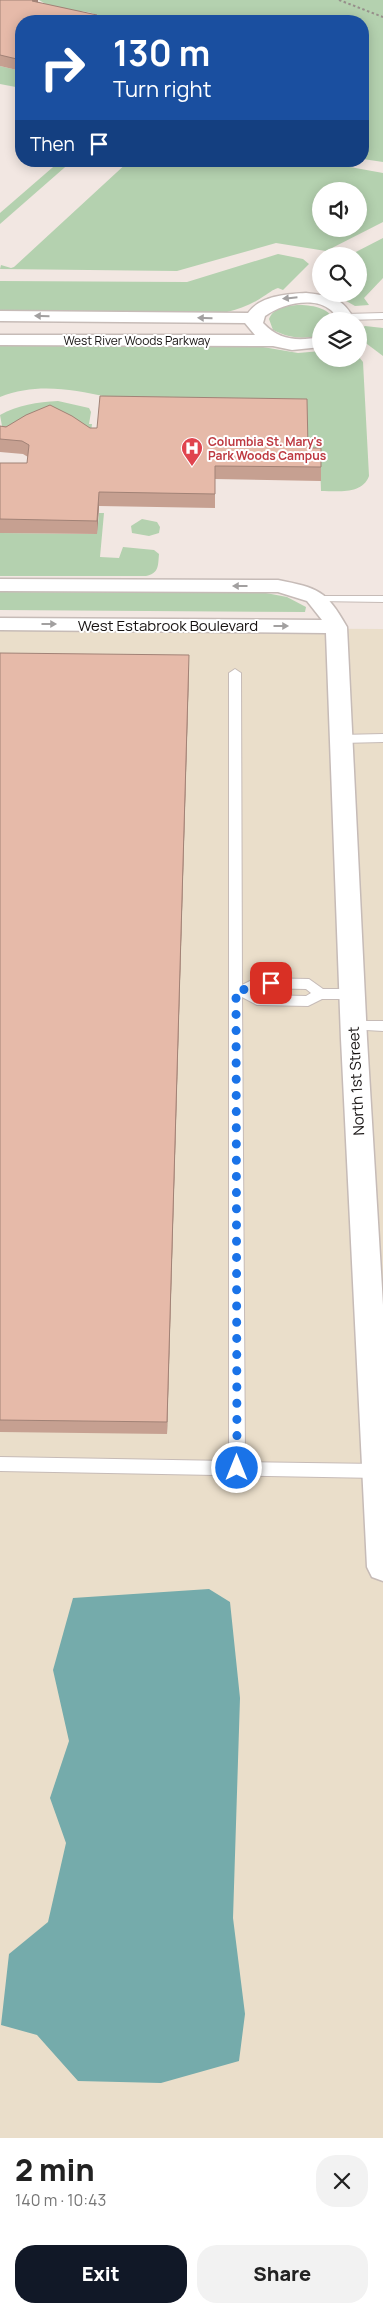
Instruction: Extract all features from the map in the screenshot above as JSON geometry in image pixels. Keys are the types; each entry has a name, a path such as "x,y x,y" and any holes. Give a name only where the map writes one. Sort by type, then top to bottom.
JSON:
{"street":[{"path":"274,341 260,332 255,325 254,318 258,310 266,304 294,297 309,298 333,305 342,312"},
{"name":"West River Woods Parkway","path":"0,316 254,318"},
{"name":"West River Woods Parkway","path":"0,340 312,343"},
{"path":"0,585 278,586 303,591 321,600"},
{"name":"North 1st Street","path":"321,600 336,626 352,994 380,1478 383,1567"},
{"name":"West Estabrook Boulevard","path":"0,624 336,626"}],"lane":[{"path":"367,317 383,316"},
{"path":"321,600 383,599"},
{"path":"235,673 239,990 237,1468"},
{"path":"341,739 383,738"},
{"path":"239,990 256,983 309,984 320,994 352,994"},
{"path":"354,1026 383,1026"},
{"path":"0,1464 237,1468 380,1478"}],"path":[{"path":"339,0 383,17"}],"shaded area":[{"path":"0,627 383,629 383,2138 0,2138"}],"green space":[{"path":"39,0 383,0 383,162 369,160 369,15 98,15 82,11 62,14"},
{"path":"0,66 15,70 15,87 0,84"},
{"path":"53,167 65,167 0,224 0,213"},
{"path":"122,167 350,167 383,173 383,222 367,230 367,182 312,182 312,237 354,237 334,247 312,247 312,249 276,243 177,271 0,269 1,265 14,267"},
{"path":"383,238 383,278 367,295 367,247"},
{"path":"278,254 303,259 309,264 283,290 278,288 251,304 227,312 0,311 0,281 187,282"},
{"path":"348,302 367,302 369,305 355,306"},
{"path":"297,305 314,306 327,312 312,312 312,337 296,337 273,330 269,319 271,315 285,307"},
{"path":"367,326 383,328 383,356 367,344"},
{"path":"0,345 263,347 298,353 312,352 312,367 363,367 369,476 366,482 355,489 348,491 321,491 320,461 107,397 67,390 40,389 27,390 0,397"},
{"path":"58,401 89,408 91,412 89,424 92,424 91,432 2,426 0,415 28,405"},
{"path":"99,513 104,513 100,557 119,558 123,547 154,550 159,554 156,571 146,576 0,576 0,533 97,534"},
{"path":"142,519 157,522 160,527 159,533 149,536 132,533 131,526"},
{"path":"0,592 266,593 287,597 306,607 305,612 0,610"}],"water":[{"path":"209,1589 230,1602 240,1698 233,1918 245,2014 239,2061 161,2083 78,2081 37,2035 1,2025 9,1954 48,1922 66,1843 50,1798 69,1741 53,1670 73,1598"}],"building":[{"path":"0,0 33,0 97,15 15,15 15,59 0,55"},
{"path":"100,396 307,399 308,448 321,448 321,467 215,466 215,494 99,492 97,521 0,519 0,463 27,463 29,445 22,441 0,439 0,426 6,427 26,415 50,405 90,428 97,428"},
{"path":"0,653 189,655 167,1422 0,1420"}],"place":[{"name":"Columbia St. Mary's Park Woods Campus","path":"192,467"}],"route":[{"path":"237,1468 236,990 243,990 256,983 271,983"}]}
